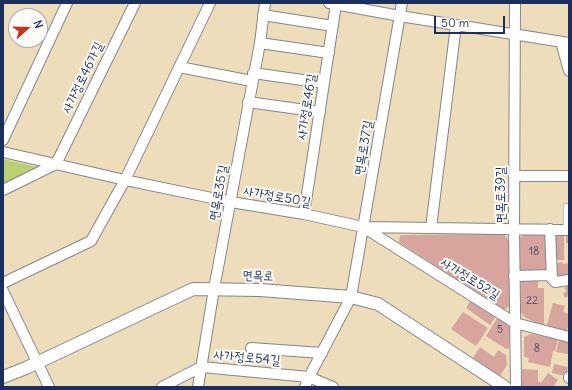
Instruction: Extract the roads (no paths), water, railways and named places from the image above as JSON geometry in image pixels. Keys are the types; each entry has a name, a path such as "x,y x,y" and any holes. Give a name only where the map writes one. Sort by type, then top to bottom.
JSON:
{"street":[{"path":"3,140 67,3"},
{"name":"사가정로46가길","path":"56,164 135,3"},
{"path":"3,283 91,241 125,180 210,3"},
{"name":"면목로35길","path":"198,387 252,77 260,44 265,3"},
{"name":"면목로37길","path":"305,387 351,297 402,3"},
{"name":"면목로39길","path":"516,3 514,176 516,387"},
{"name":"사가정로46길","path":"304,214 333,26 333,4 565,42 569,71"},
{"path":"263,15 333,26"},
{"path":"431,228 456,25"},
{"path":"260,44 329,53"},
{"path":"179,67 252,77 324,83"},
{"path":"248,102 320,112"},
{"name":"사가정로50길","path":"3,152 125,180 231,202 304,214 363,227 567,230"},
{"path":"3,190 56,164"},
{"path":"514,176 569,176"},
{"name":"사가정로52길","path":"363,227 515,323 569,337"},
{"path":"550,229 553,281 569,280"},
{"path":"514,276 552,275"},
{"name":"면목로","path":"3,377 38,363 193,289 214,289 260,290 351,297 378,304 505,387"},
{"path":"3,290 49,387"},
{"path":"251,348 322,353"},
{"name":"사가정로54길","path":"162,387 201,367 309,377 333,387"}],"lane":[{"name":"사가정로50길","path":"566,206 567,230"}]}
